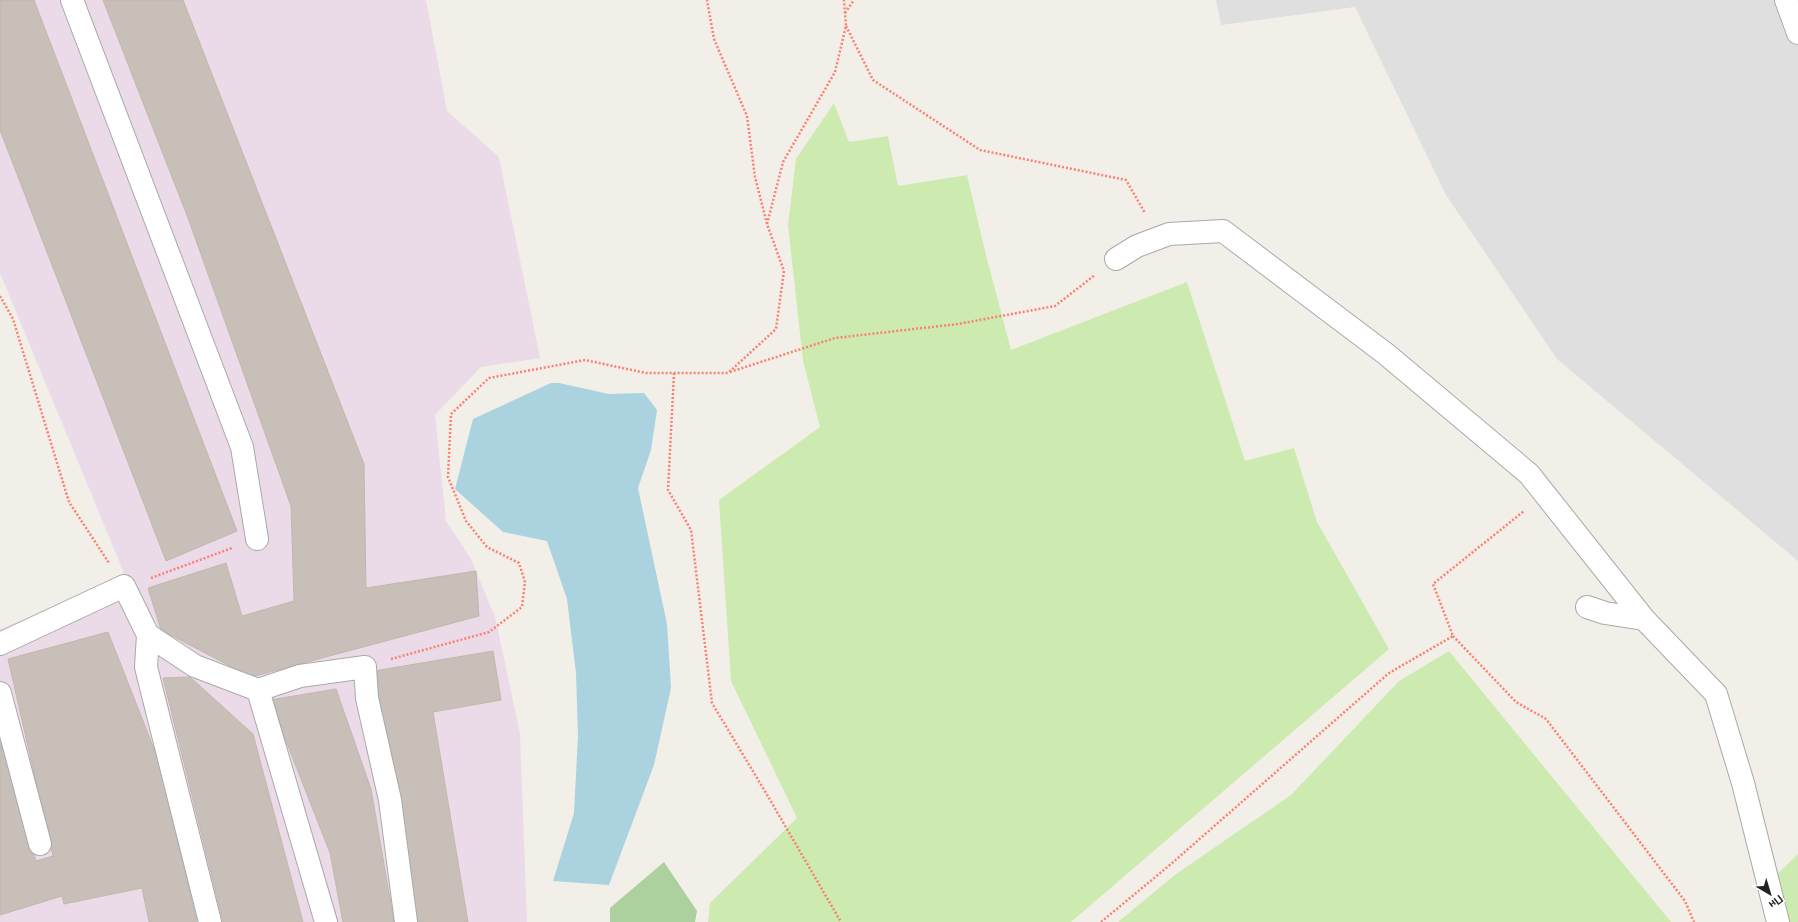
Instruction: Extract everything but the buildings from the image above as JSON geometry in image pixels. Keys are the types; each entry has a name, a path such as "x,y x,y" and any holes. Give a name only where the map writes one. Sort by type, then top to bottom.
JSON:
{"street":[{"path":"72,0 242,447 257,539"},
{"path":"1786,0 1798,33"},
{"path":"1116,259 1137,246 1169,234 1224,231 1386,354 1528,474 1546,494 1644,619 1716,694 1743,783 1778,922"},
{"path":"0,644 124,586 148,635 146,667 210,922"},
{"path":"1587,607 1605,614 1644,619"},
{"path":"148,635 195,666 258,690 300,676 365,667 368,698 390,800 406,922"},
{"path":"258,690 326,922"},
{"path":"0,693 40,844"}],"path":[{"path":"707,0 714,39 747,116 755,177 767,224 784,271 776,329 728,373"},
{"path":"767,224 783,162 835,72 846,26 844,0"},
{"path":"845,13 854,0"},
{"path":"846,26 873,80 980,150 1126,180 1152,224 1169,234"},
{"path":"365,667 489,632 522,607 525,582 519,563 487,548 466,521 448,476 451,414 489,378 586,360 646,374 728,373 835,338 958,324 1055,306 1116,259"},
{"path":"0,296 13,319 69,502 124,586 257,539"},
{"path":"674,373 668,490 691,530 712,703 841,922"},
{"path":"1546,494 1433,584 1453,636 1516,702 1546,719 1685,901 1694,922"},
{"path":"1101,922 1176,859 1389,673 1453,636"}],"shaded area":[{"path":"0,0 426,0 447,111 499,157 540,358 481,367 435,415 446,521 471,559 495,617 520,733 527,922 0,922 0,629 126,578 0,273"},
{"path":"1216,0 1798,0 1798,561 1557,359 1446,195 1355,7 1221,25"}],"green space":[{"path":"834,103 849,142 888,136 898,186 967,175 1011,350 1187,282 1245,461 1294,448 1317,522 1389,649 1071,922 708,922 710,903 797,818 731,681 719,500 820,427 803,361 788,225 796,159"},
{"path":"1449,651 1671,922 1118,922 1176,874 1291,795 1399,681"},
{"path":"1798,854 1798,922 1785,922 1773,878"},
{"path":"664,862 697,911 695,922 610,922 610,908"}],"water":[{"path":"551,383 559,383 609,394 644,393 657,410 651,450 638,488 667,624 671,688 654,765 609,885 553,881 574,813 578,736 576,673 567,599 547,541 503,532 455,489 473,419"}]}
